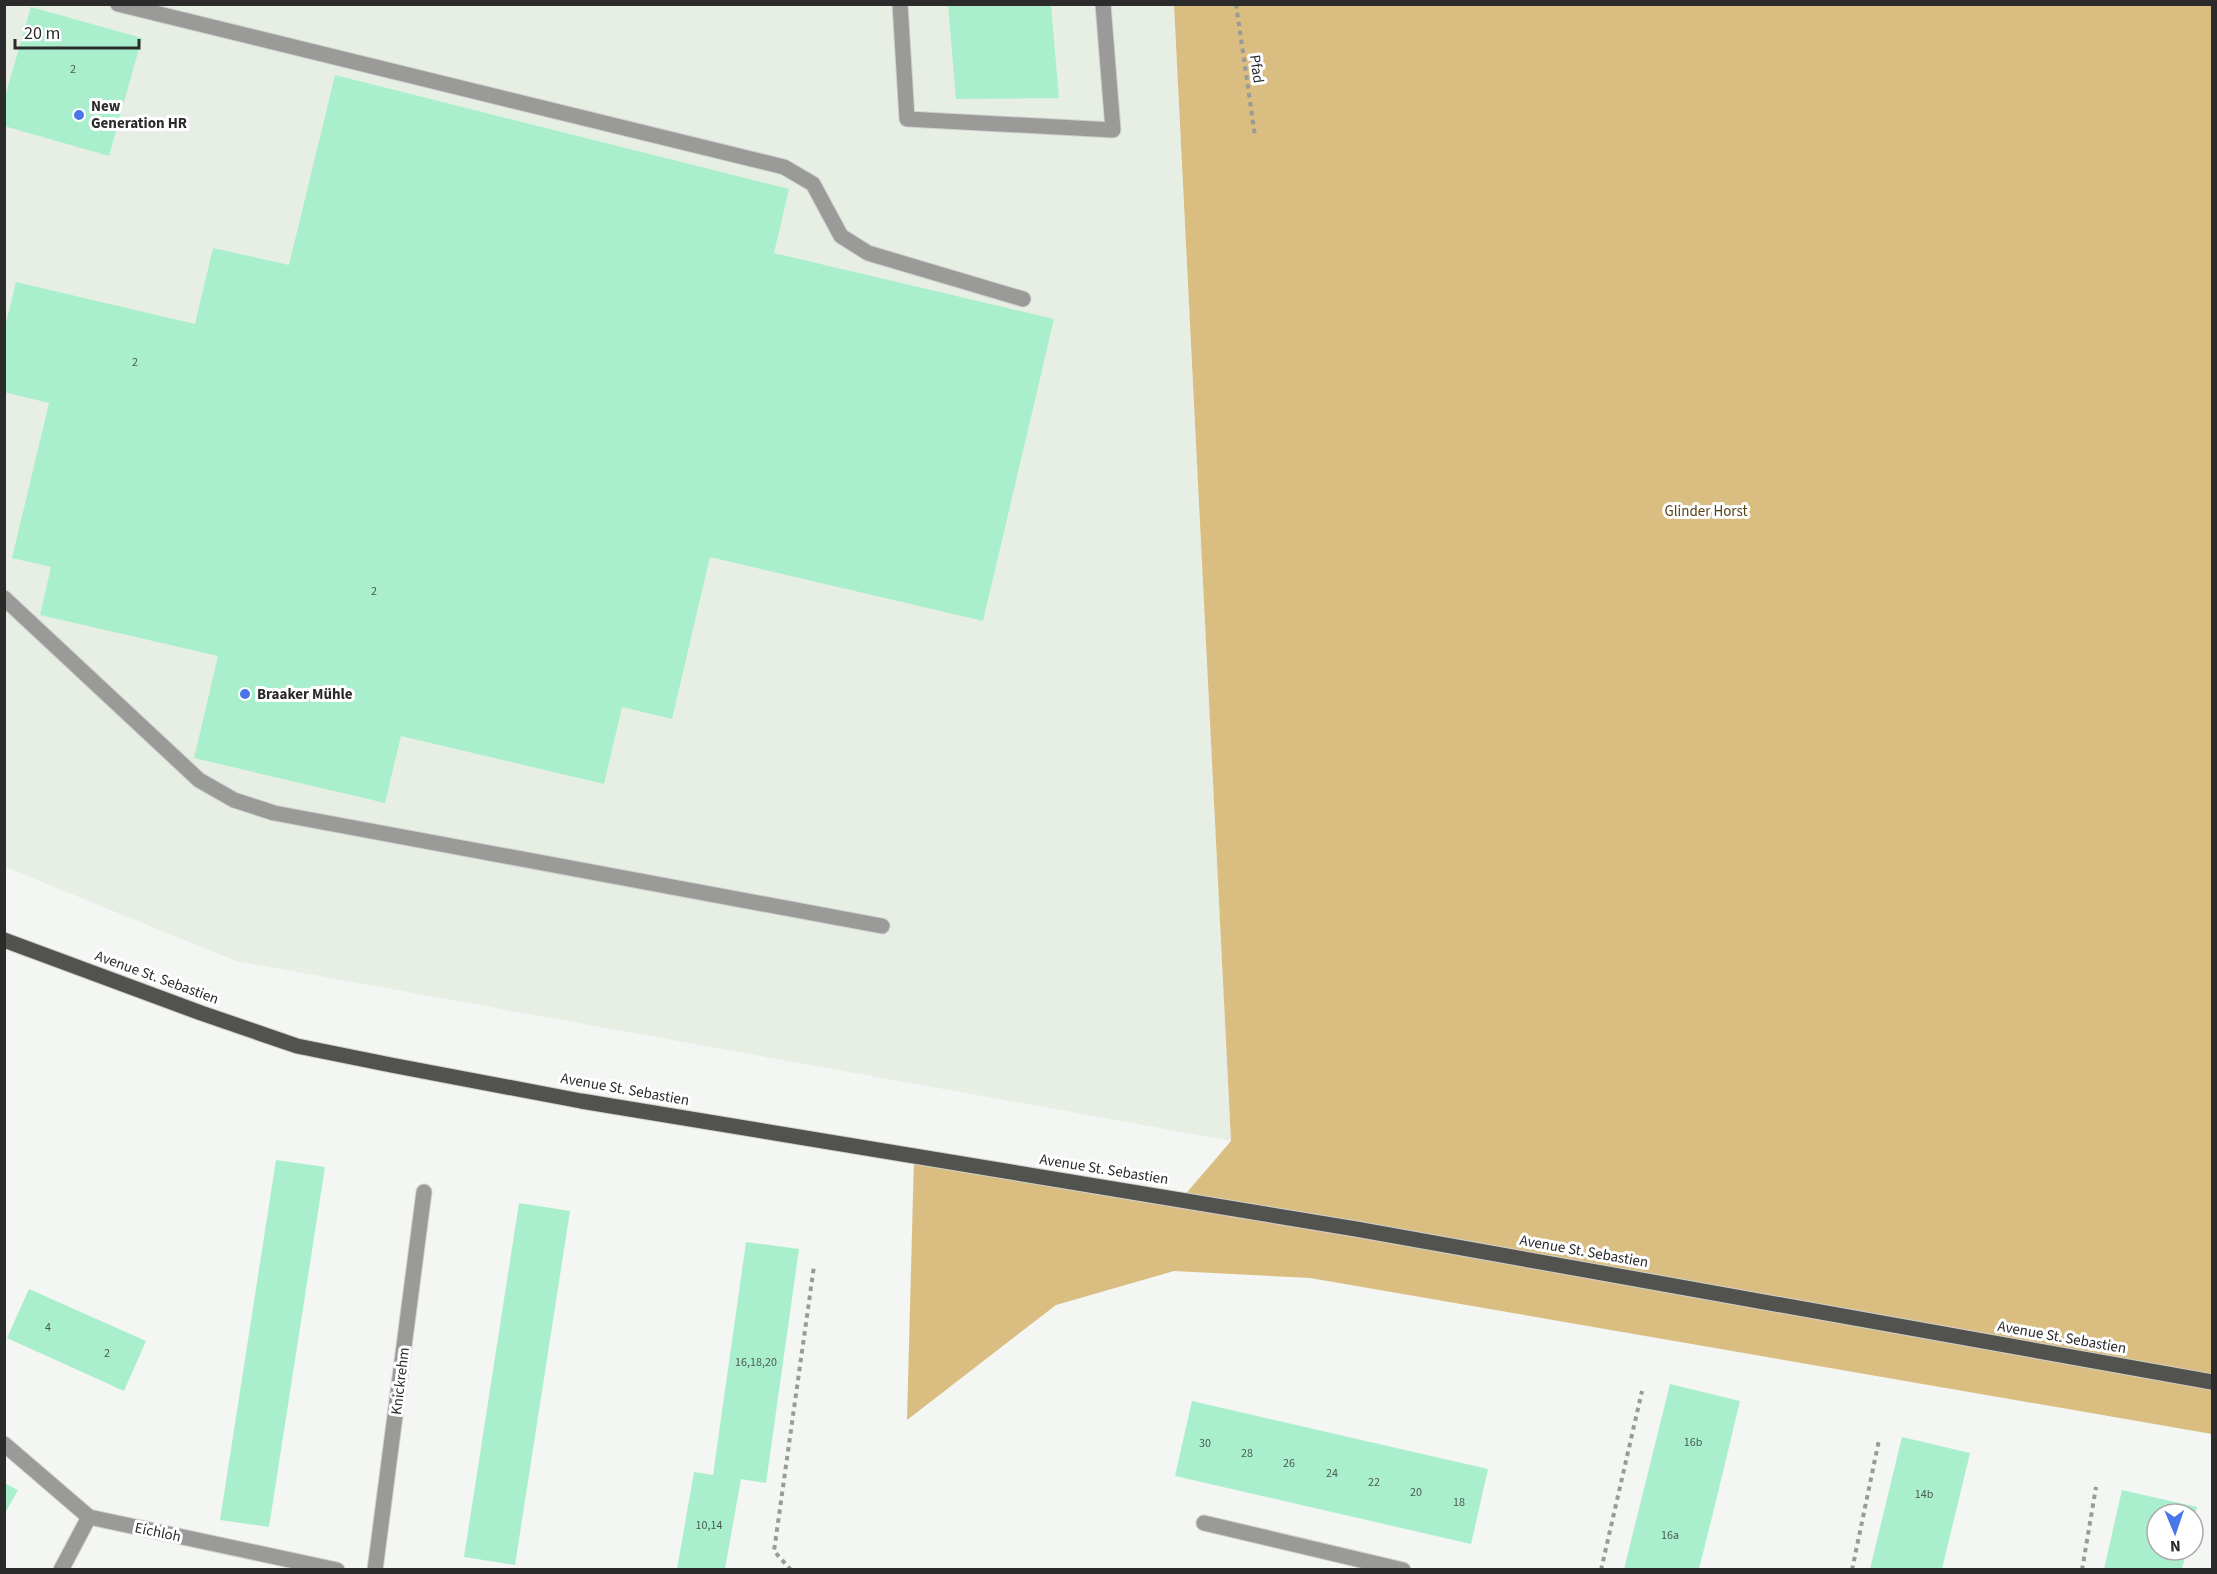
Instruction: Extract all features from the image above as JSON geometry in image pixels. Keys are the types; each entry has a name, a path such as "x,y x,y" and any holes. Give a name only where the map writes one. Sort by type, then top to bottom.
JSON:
{"main road":[{"name":"Avenue St. Sebastien","path":"4,940 297,1046 370,1061 580,1101 1356,1229 2212,1382"}],"street":[{"path":"117,4 784,167 813,183 841,236 868,253 1023,299"},
{"path":"900,4 907,119 1113,130 1103,4"},
{"path":"4,588 8,602 199,780 234,800 274,813 882,926"},
{"name":"Knickrehm","path":"375,1569 424,1192"},
{"name":"Eichloh","path":"4,1444 89,1517 337,1569"},
{"path":"61,1569 89,1517"},
{"path":"1204,1523 1403,1569"}],"path":[{"name":"Pfad","path":"1236,4 1255,136"},
{"path":"791,1569 774,1551 814,1266"},
{"path":"1601,1569 1642,1390"},
{"path":"1852,1569 1879,1440"},
{"path":"2082,1569 2096,1487"}],"shaded area":[{"path":"4,5 1174,5 1231,1141 236,961 5,867"}],"green space":[{"name":"Glinder Horst","path":"1174,5 2212,5 2212,1434 1310,1278 1174,1271 1056,1305 907,1420 914,1157 1183,1197 1231,1141"}],"building":[{"path":"948,4 1051,4 1059,98 956,99"},
{"path":"31,7 142,38 109,156 4,126 4,100"},
{"path":"335,75 789,189 774,253 1054,319 983,621 710,557 672,719 622,707 604,784 401,736 385,803 194,758 218,656 40,615 51,567 12,558 49,403 4,392 4,331 16,282 195,324 213,248 289,265"},
{"path":"276,1160 325,1167 269,1527 220,1520"},
{"path":"519,1203 570,1211 515,1565 464,1557"},
{"path":"746,1242 799,1249 766,1483 741,1479 725,1569 677,1569 694,1472 713,1475"},
{"path":"29,1289 146,1341 124,1391 7,1338"},
{"path":"1670,1384 1740,1401 1716,1501 1699,1569 1624,1569"},
{"path":"1192,1401 1488,1469 1471,1544 1175,1476"},
{"path":"1902,1437 1970,1453 1942,1569 1870,1569"},
{"path":"4,1483 18,1490 4,1515"},
{"path":"2122,1490 2175,1502 2145,1502 2145,1562 2184,1562 2182,1569 2104,1569"}],"place":[{"name":"New Generation HR","path":"79,115"},
{"name":"Braaker Mühle","path":"245,694"}]}
